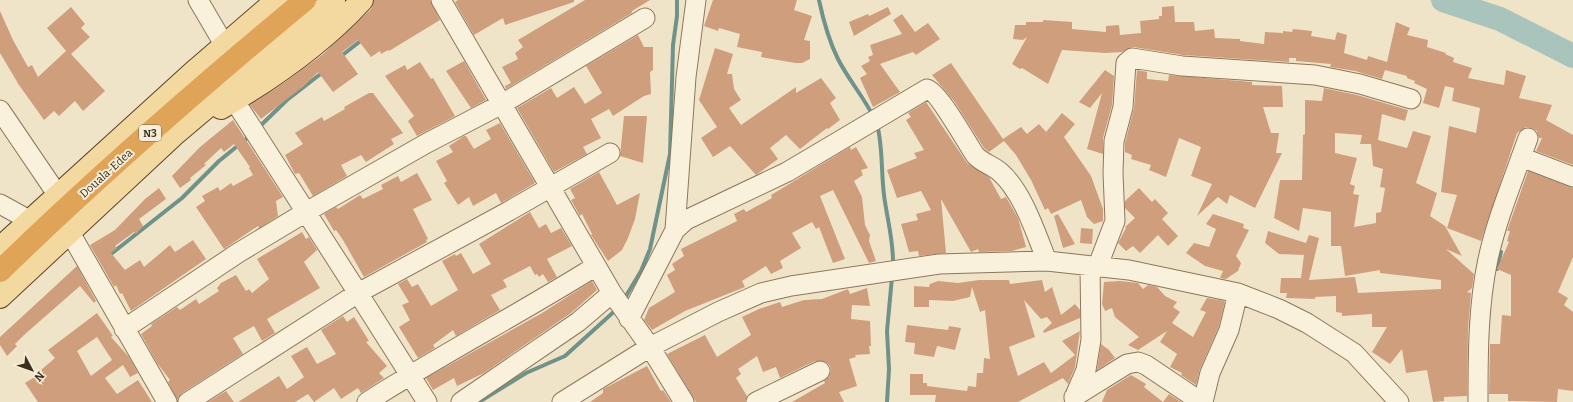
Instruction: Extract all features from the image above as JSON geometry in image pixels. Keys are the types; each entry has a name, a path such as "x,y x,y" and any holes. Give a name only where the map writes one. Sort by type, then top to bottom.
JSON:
{"highway":[{"name":"Douala-Edea","path":"0,271 43,229 226,65 305,0"}],"main road":[{"path":"0,248 57,194 277,0"},
{"path":"0,296 176,133 334,0"},
{"path":"176,133 263,84 296,60 347,16 362,0"}],"street":[{"path":"198,0 225,46"},
{"path":"441,0 612,293 650,347 684,402"},
{"path":"675,230 686,77 696,0"},
{"path":"124,329 238,253 306,212 427,143 502,104 645,18"},
{"path":"1073,399 1086,370 1091,340 1093,267 1115,221 1113,174 1114,141 1123,107 1126,63 1132,58 1182,66 1315,75 1360,84 1411,99"},
{"path":"629,319 675,230 686,220 787,172 927,89 932,90 975,155 980,160 999,171 1013,187 1034,226 1047,261"},
{"path":"234,100 427,402"},
{"path":"0,110 57,194"},
{"path":"1478,402 1478,355 1481,307 1485,277 1499,221 1528,138"},
{"path":"188,402 358,293 610,153"},
{"path":"1521,157 1573,176"},
{"path":"0,204 29,220"},
{"path":"69,231 167,402"},
{"path":"562,402 650,347 718,312 761,293 791,286 939,264 1047,261 1129,270 1238,293 1279,309 1308,323 1354,353 1399,402"},
{"path":"367,402 410,374 535,304 596,266"},
{"path":"461,402 578,322 612,293"},
{"path":"1073,399 1127,364 1138,362 1146,365 1202,402 1210,373 1229,330 1238,293"},
{"path":"756,402 820,371"}],"building":[{"path":"374,0 430,0 440,20 389,51 388,50 381,54 380,51 371,57 358,40 342,52 358,74 333,92 318,72 304,86 261,119 250,105 322,55 371,9"},
{"path":"458,0 574,0 574,2 505,25 503,18 474,35 455,2"},
{"path":"585,0 650,0 632,11 632,13 506,89 505,86 511,83 502,67 518,59 515,53 523,47 518,40"},
{"path":"713,0 797,0 794,10 812,16 804,40 810,41 810,59 802,63 795,63 761,57 762,52 737,47 740,34 719,28 718,31 704,26"},
{"path":"1174,6 1175,22 1194,22 1195,31 1214,29 1215,38 1240,39 1240,41 1264,44 1265,32 1283,33 1283,31 1292,32 1293,29 1312,31 1311,36 1335,40 1337,32 1347,35 1344,53 1367,60 1368,56 1387,62 1396,22 1410,28 1407,35 1428,40 1427,47 1446,53 1445,54 1454,58 1453,62 1472,68 1468,78 1504,85 1506,70 1526,76 1519,98 1552,105 1546,120 1573,135 1573,165 1536,151 1542,138 1539,138 1537,131 1532,128 1526,127 1517,133 1481,241 1447,228 1457,195 1441,192 1449,126 1476,133 1480,108 1452,101 1454,88 1445,86 1439,108 1423,103 1427,89 1414,83 1415,81 1407,78 1407,76 1385,70 1382,79 1355,71 1330,67 1331,64 1296,61 1296,58 1289,58 1289,62 1183,55 1133,47 1122,52 1105,53 1062,50 1048,84 1022,68 1020,69 1012,64 1027,37 1023,40 1013,39 1015,25 1026,25 1026,22 1043,22 1043,20 1072,22 1072,29 1106,32 1106,26 1119,25 1120,35 1141,33 1140,21 1159,19 1159,16 1162,16 1162,7"},
{"path":"71,7 85,24 81,28 90,37 71,54 105,91 83,111 75,101 59,116 54,111 44,120 19,85 0,53 0,11 13,40 28,67 32,65 38,77 66,51 47,28"},
{"path":"888,7 891,14 854,36 849,22 868,14 869,16"},
{"path":"902,14 915,32 928,23 940,39 916,55 913,52 880,64 900,92 873,107 860,78 867,74 861,66 870,61 868,57 873,55 870,45 902,34 893,20"},
{"path":"638,35 644,47 653,47 653,70 650,72 651,94 644,96 613,116 609,109 591,119 601,138 583,147 587,154 554,172 517,108 551,88 557,98 574,87 585,104 602,93 586,66"},
{"path":"715,48 733,54 727,74 732,74 734,89 741,100 729,108 741,125 796,87 796,93 821,78 836,98 830,103 840,120 800,149 786,135 770,148 778,159 756,175 730,146 713,157 701,138 717,127 699,100"},
{"path":"464,61 486,100 471,108 446,71"},
{"path":"420,62 431,79 433,78 455,116 417,136 408,121 414,116 385,76 405,65 407,70"},
{"path":"951,63 1003,139 1021,127 1027,134 1039,124 1046,132 1062,113 1075,124 1064,137 1091,176 1103,209 1103,221 1094,224 1087,217 1081,200 1051,214 1048,208 1045,210 1031,180 1016,155 1004,141 989,152 984,148 954,101 932,75"},
{"path":"1105,70 1114,76 1112,105 1103,138 1103,154 1087,149 1102,93 1090,108 1079,102"},
{"path":"1137,70 1147,72 1147,79 1168,81 1169,75 1252,82 1252,85 1282,86 1283,107 1263,107 1271,133 1279,133 1276,153 1282,153 1255,208 1230,195 1227,204 1218,197 1197,216 1212,184 1191,176 1201,147 1179,138 1166,177 1149,170 1151,165 1131,159 1132,155 1125,152 1125,143 1134,108"},
{"path":"1324,88 1357,95 1408,110 1405,121 1382,114 1378,140 1407,148 1413,131 1431,136 1416,183 1437,193 1430,216 1445,226 1462,256 1446,249 1474,274 1472,288 1467,292 1471,293 1468,329 1467,396 1444,397 1444,401 1433,402 1427,370 1406,373 1402,349 1390,364 1372,352 1387,327 1372,327 1372,314 1342,316 1342,313 1336,312 1336,296 1315,297 1315,299 1286,298 1287,293 1280,293 1281,278 1301,278 1304,255 1279,254 1265,243 1268,231 1306,243 1309,235 1319,238 1309,280 1355,277 1358,293 1441,289 1441,280 1380,273 1380,270 1345,276 1341,246 1331,246 1331,212 1303,208 1299,231 1274,218 1280,180 1302,180 1303,135 1305,134 1305,100 1322,101","holes":["1335,133 1362,135 1360,144 1371,144 1373,166 1383,169 1380,187 1385,188 1381,212 1376,213 1376,223 1354,227 1359,195 1353,194 1355,186 1350,184 1357,158 1335,153"]},
{"path":"369,93 373,93 403,133 391,139 394,144 366,162 361,155 341,165 347,176 313,196 299,173 295,174 285,155 303,144 295,133 322,117 324,121 345,109 344,107"},
{"path":"926,102 967,163 989,177 1001,199 1006,197 1018,218 1026,247 1012,251 979,252 978,249 971,252 941,199 946,253 919,256 918,251 909,252 901,224 918,220 916,214 931,210 921,191 897,198 887,170 917,158 914,153 924,150 906,120 911,117 908,113"},
{"path":"624,116 647,116 643,163 620,156"},
{"path":"233,120 283,197 276,201 278,216 259,228 258,226 224,249 196,207 205,201 202,196 218,187 220,191 231,183 233,186 253,175 249,168 250,167 234,144 224,152 221,148 204,164 206,165 190,178 191,180 180,188 172,176 200,147"},
{"path":"500,123 535,183 501,203 496,193 473,206 469,197 458,205 444,183 447,181 436,161 453,152 449,146 464,136 466,136 474,149 491,139 486,130"},
{"path":"850,147 851,150 856,147 868,168 861,170 863,175 854,181 862,197 865,225 870,235 869,241 876,261 869,263 833,190 820,196 845,259 833,263 819,227 816,229 812,222 792,233 801,248 780,261 783,268 771,274 766,266 742,281 745,287 685,311 652,330 644,320 649,308 675,292 667,275 675,270 672,264 684,256 681,249 737,221 734,214 744,209 746,212 772,198 771,195"},
{"path":"1528,171 1573,188 1573,257 1558,292 1568,298 1564,305 1573,312 1573,391 1558,389 1557,402 1508,401 1508,394 1489,394 1490,344 1500,344 1502,315 1511,316 1511,275 1497,269 1509,242 1507,241 1510,231 1507,231"},
{"path":"599,172 617,205 640,193 635,219 628,238 622,250 608,261 591,235 592,234 582,214 580,216 571,200 575,198 570,189"},
{"path":"417,173 432,200 413,209 428,239 426,240 427,242 364,277 343,240 336,230 334,231 324,214 336,207 338,209 360,195 363,199 383,189 381,185 398,176 401,182"},
{"path":"159,188 166,199 139,219 143,226 136,234 134,232 115,246 117,248 111,253 125,270 140,260 144,267 170,245 175,252 193,240 206,259 131,311 122,293 120,294 116,285 114,287 90,245 115,230 145,199"},
{"path":"1139,188 1152,202 1155,199 1168,213 1162,219 1178,236 1168,246 1158,235 1140,253 1133,246 1126,251 1118,243 1126,228 1125,227 1135,218 1125,208 1125,201"},
{"path":"530,212 539,228 546,224 551,233 561,228 572,246 547,259 557,277 548,282 543,274 539,277 537,274 535,275 530,266 503,280 507,287 491,295 500,310 456,336 453,330 433,345 435,348 418,358 399,327 410,320 402,305 409,302 398,284 407,279 412,287 418,284 431,306 458,290 442,261 455,254 456,256 461,253 473,274 491,264 479,244"},
{"path":"1058,214 1075,244 1063,248 1054,216"},
{"path":"1213,214 1244,224 1243,228 1249,230 1236,256 1241,263 1238,271 1226,279 1220,278 1223,271 1205,266 1186,253 1194,243 1209,247 1216,229 1206,224"},
{"path":"1081,228 1093,229 1092,244 1080,243"},
{"path":"302,232 306,239 309,237 317,250 304,262 320,288 267,319 275,333 262,341 254,326 233,338 243,354 182,393 177,400 168,382 170,380 157,363 141,334 152,326 151,324 177,307 180,310 196,299 199,304 219,291 217,288 221,283 236,275 246,291 249,289 252,293 269,279 257,259"},
{"path":"77,266 96,301 94,303 80,286 24,335 15,344 17,346 7,356 0,345 0,337"},
{"path":"979,280 1009,280 1010,284 1042,280 1045,292 1052,287 1061,315 1075,304 1080,310 1080,318 1044,333 1043,331 1052,323 1047,317 1041,319 1024,300 1035,337 1009,347 1018,376 1044,362 1051,373 1075,355 1062,341 1080,331 1075,367 1068,384 1063,378 1018,402 935,402 936,395 910,395 910,374 923,374 923,383 927,383 927,386 967,391 968,386 976,387 977,373 983,373 984,358 990,359 985,310 980,312 972,287 970,297 953,301 929,300 929,307 914,307 914,286 929,287 930,284 938,281 958,283"},
{"path":"592,281 597,290 571,313 484,373 457,386 454,378 433,390 426,378 542,313"},
{"path":"1120,281 1138,283 1143,289 1148,285 1157,287 1165,296 1177,302 1173,307 1180,312 1172,323 1193,337 1206,312 1200,310 1207,298 1225,301 1219,326 1200,369 1196,385 1181,375 1182,373 1170,367 1177,354 1160,342 1167,331 1138,350 1128,345 1139,337 1115,317 1112,308 1105,311 1102,304 1104,282"},
{"path":"867,288 870,306 852,305 851,319 870,321 870,354 855,355 856,357 849,359 857,386 839,392 844,402 792,402 825,383 824,381 829,377 831,371 830,366 826,362 815,361 780,378 776,367 763,372 757,356 738,369 741,374 736,378 747,396 745,402 696,402 667,354 705,335 717,357 751,335 742,317 759,309 780,302 782,307 804,300 822,299 848,289 850,294"},
{"path":"97,313 113,336 111,337 129,357 138,373 130,377 123,365 105,378 117,394 138,380 152,402 38,402 25,383 43,372 41,370 55,358 48,350","holes":["97,337 112,360 91,376 77,351"]},
{"path":"343,316 347,322 354,317 369,341 366,342 387,366 379,373 384,378 361,393 358,388 341,399 334,388 314,402 308,394 295,402 238,402 279,376 287,389 304,377 291,356 307,347 317,364 336,354 321,330"},
{"path":"907,325 948,330 949,326 961,328 955,350 937,346 934,357 914,354 915,343 905,342"},
{"path":"1101,344 1109,350 1115,358 1097,370"},
{"path":"647,366 661,391 663,390 671,402 590,402 603,393 603,389"},
{"path":"1131,375 1146,384 1144,387 1163,402 1102,402 1107,390"},
{"path":"226,391 234,402 208,402"},
{"path":"1169,394 1181,402 1163,402"}],"waterway":[{"path":"623,301 641,271 650,249 670,154 673,45 677,16 677,0"},
{"path":"819,0 822,15 835,52 873,116"},
{"path":"1443,0 1500,19 1573,56"},
{"path":"340,57 363,39"},
{"path":"257,129 287,100 323,72"},
{"path":"877,124 893,266"},
{"path":"111,254 182,198 219,161 251,135"},
{"path":"1497,269 1501,252"},
{"path":"887,402 889,369 887,331 892,277"},
{"path":"479,402 526,373 565,356 618,308"}]}
